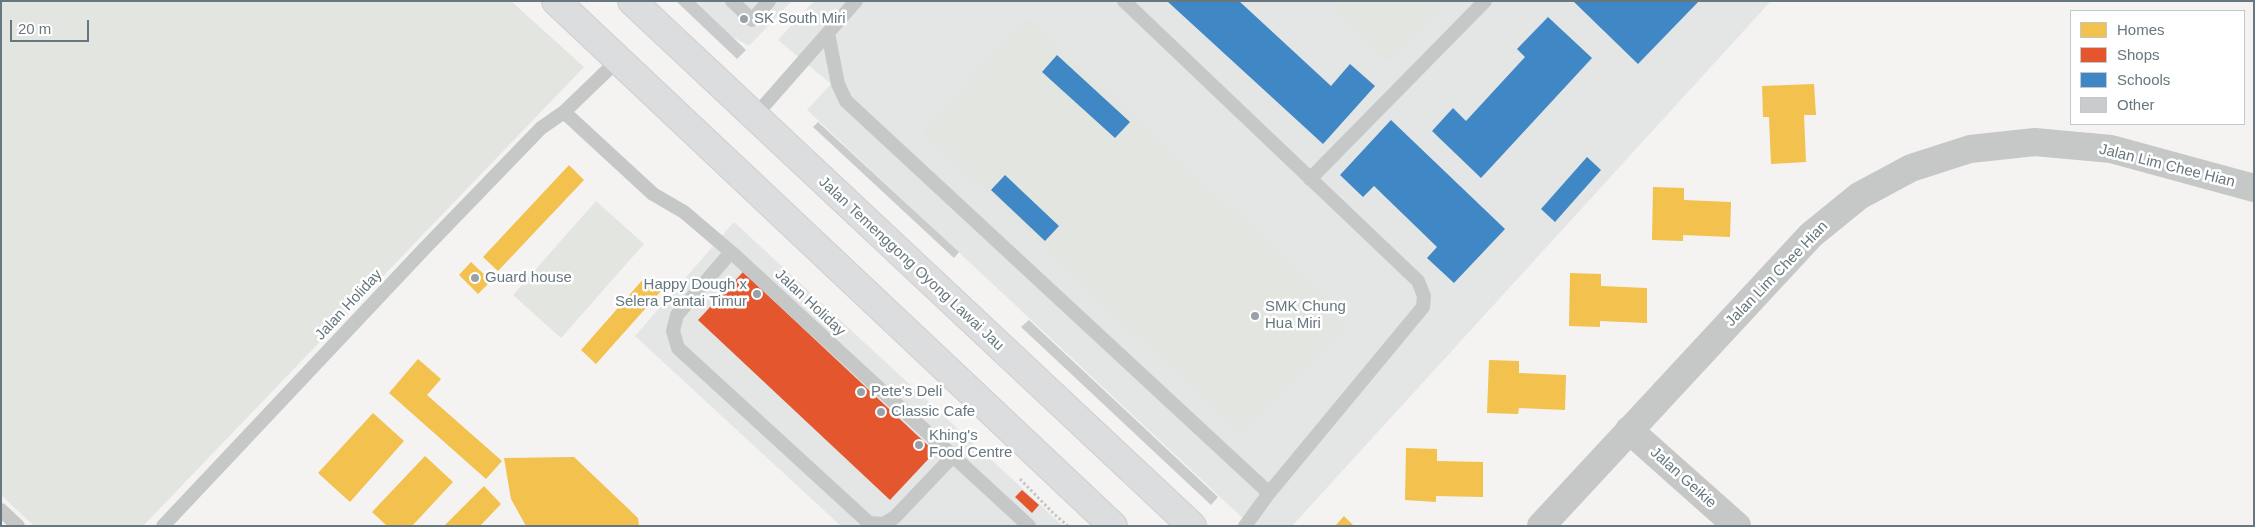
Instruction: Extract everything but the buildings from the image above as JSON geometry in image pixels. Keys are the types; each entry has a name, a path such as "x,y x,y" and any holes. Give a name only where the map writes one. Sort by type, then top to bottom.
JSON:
{"main road":[{"path":"556,1 1113,526"},
{"name":"Jalan Temenggong Oyong Lawai Jau","path":"632,1 1192,526"}],"street":[{"name":"Jalan Lim Chee Hian","path":"1542,526 1811,235 1859,196 1911,168 1970,149 2035,142 2111,149 2254,188"},
{"name":"Jalan Geikie","path":"1629,430 1737,526"}],"lane":[{"path":"732,1 752,20 769,1"},
{"path":"754,117 856,1"},
{"path":"1124,1 1418,281 1424,296 1423,306 1269,493 1245,526"},
{"path":"1310,179 1485,1"},
{"path":"828,34 838,84 846,101 1269,493"},
{"name":"Jalan Holiday","path":"163,526 424,249 542,128 564,112 617,60"},
{"name":"Jalan Holiday","path":"564,112 653,194 684,212 732,252 1029,526"},
{"path":"732,252 677,315 673,331 678,348 869,522 884,524 895,518 953,456"},
{"path":"1,510 18,526"}],"shaded area":[{"path":"1,1 511,1 584,67 143,526 34,526 1,495"},
{"name":"SK South Miri","path":"696,1 792,1 749,46 731,36"},
{"name":"SMK Chung Hua Miri","path":"814,1 1771,1 1292,526 1251,526 807,110 831,84 778,40"},
{"path":"1341,1 1444,1 1390,62 1333,10"},
{"path":"1026,18 1349,320 1241,433 924,132"},
{"path":"596,201 644,244 561,338 513,295"},
{"path":"734,222 1063,526 841,526 635,336"}],"place":[{"name":"SK South Miri","path":"744,19"},
{"name":"Guard house","path":"475,278"},
{"name":"Happy Dough x Selera Pantai Timur","path":"757,294"},
{"name":"SMK Chung Hua Miri","path":"1255,316"},
{"name":"Pete's Deli","path":"861,392"},
{"name":"Classic Cafe","path":"881,412"},
{"name":"Khing's Food Centre","path":"919,445"}]}
